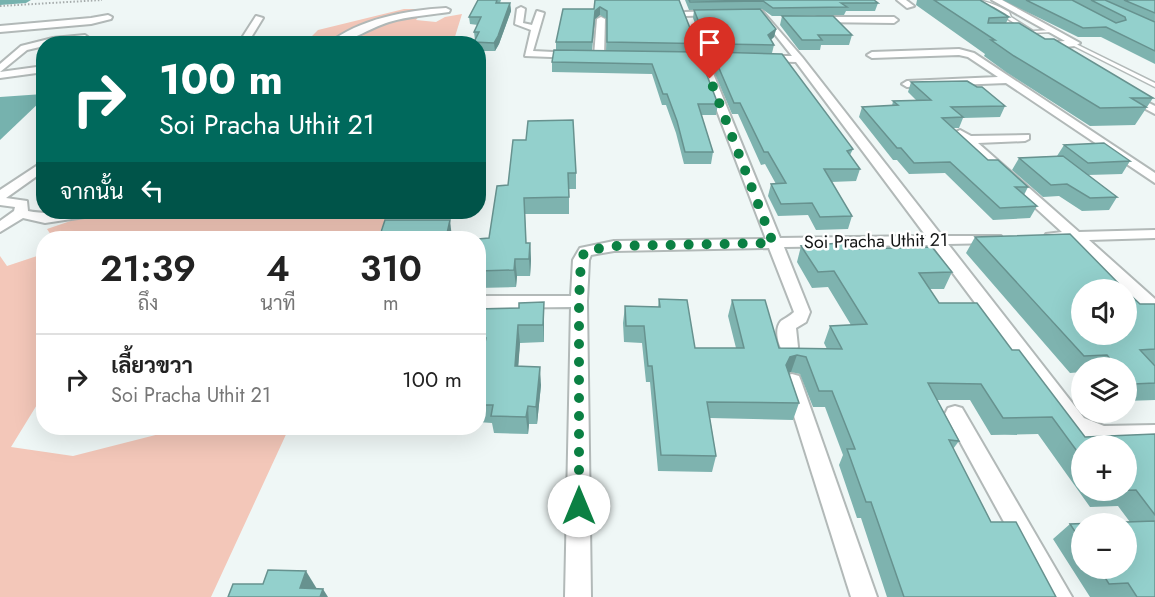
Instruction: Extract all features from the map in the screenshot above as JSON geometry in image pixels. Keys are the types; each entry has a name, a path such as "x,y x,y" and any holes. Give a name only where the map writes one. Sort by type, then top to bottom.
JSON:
{"street":[{"path":"901,0 910,6"},
{"path":"996,0 1074,44"},
{"path":"680,3 687,18 728,13"},
{"path":"521,9 519,24 535,29"},
{"path":"347,36 404,15 422,11 446,10"},
{"path":"540,13 528,54 605,56 601,19"},
{"path":"750,13 762,13 769,21 1077,424 1087,432 1096,435 1155,433"},
{"path":"0,29 84,22 108,16"},
{"path":"247,36 259,18"},
{"path":"803,21 894,20"},
{"path":"769,21 780,21"},
{"path":"1058,54 1040,44 1074,44"},
{"path":"0,69 24,48 36,45"},
{"path":"872,55 963,52 971,55 1155,179"},
{"path":"668,58 799,59"},
{"path":"702,59 802,312 800,318 788,325 786,332 789,347"},
{"path":"0,75 36,70"},
{"path":"907,84 1009,80"},
{"path":"1116,88 1155,111"},
{"path":"1025,137 964,137 1155,308"},
{"path":"0,196 36,171"},
{"path":"0,201 22,204 21,213 0,228"},
{"path":"21,213 36,217"},
{"path":"1031,238 1155,234"},
{"name":"Soi Pracha Uthit 21","path":"578,597 579,301 581,260 585,251 614,246 1008,238"},
{"path":"486,302 579,301"},
{"path":"792,381 864,597"},
{"path":"955,414 1059,597"}],"lane":[{"path":"975,0 1008,13 1009,18 1032,32"},
{"path":"1032,39 1026,35 1032,32 1053,31"},
{"path":"1074,44 1155,84"}],"path":[{"path":"0,6 102,0"}],"shaded area":[{"path":"404,9 424,9 416,20 436,22 445,17 462,14 455,36 312,36 318,30"},
{"path":"76,219 386,219 380,231 48,231 47,229"},
{"path":"0,256 7,266 36,256 36,406 11,447 73,456 156,435 286,435 211,597 0,597"}],"water":[{"path":"36,94 36,106 0,140 0,97"}],"building":[{"path":"478,0 510,3 494,43 486,43 486,36 477,36 479,32 474,32 481,17 469,17"},
{"path":"595,0 679,0 690,28 700,25 694,10 760,9 776,29 768,35 774,45 607,42 607,11 600,7 595,11 592,42 556,42 563,9 594,9"},
{"path":"689,0 874,0 878,3 841,3 847,7 773,8 763,1 690,2"},
{"path":"934,0 980,0 1009,17 989,18 988,23 1019,23 1045,39 1054,39 1153,98 1131,98 1146,107 1100,108 1014,56 991,40 995,40"},
{"path":"1026,0 1072,0 1116,23 1126,20 1125,17 1091,0 1105,0 1155,22 1155,51 1106,27 1083,28"},
{"path":"1124,0 1155,0 1155,13"},
{"path":"782,16 833,16 852,35 818,35 822,40 802,40"},
{"path":"554,50 698,52 718,104 698,104 713,152 685,152 667,94 663,94 652,64 552,62"},
{"path":"712,52 782,54 853,149 847,151 860,169 824,169 852,216 820,217 812,203 781,204 771,184 786,183 768,152 764,152 740,103 734,103"},
{"path":"967,81 977,87 982,87 1005,106 951,107 963,117 942,118 988,160 998,160 1028,187 1015,187 1037,206 1000,208 950,162 914,163 901,148 897,148 862,107 898,105 893,101 931,100 911,82"},
{"path":"573,120 576,173 568,173 569,197 524,198 526,243 530,243 529,259 515,259 514,270 486,271 486,238 489,238 497,186 508,185 513,140 526,140 528,121"},
{"path":"1104,143 1130,161 1088,163 1064,145"},
{"path":"1063,156 1117,197 1090,198 1067,184 1051,185 1019,158"},
{"path":"385,220 450,220 448,231 381,231"},
{"path":"1070,234 1114,279 1071,279 1071,342 975,237"},
{"path":"854,242 858,249 932,247 952,272 919,273 939,303 977,303 1012,350 1019,350 1071,419 1071,423 1074,423 1083,435 1071,435 1071,443 1052,417 1003,418 981,384 928,383 959,441 949,440 991,522 1016,522 1056,597 904,597 871,502 866,502 847,449 855,449 832,391 819,391 806,357 797,355 790,357 786,365 799,403 707,402 716,456 661,455 652,366 648,366 644,326 626,326 625,306 660,307 659,299 687,300 695,348 744,348 732,300 765,300 779,348 842,349 830,326 867,324 834,271 818,272 801,246"},
{"path":"1137,301 1140,304 1155,304 1155,349 1140,350 1155,366 1155,383 1137,384 1137,357 1084,356 1074,345 1137,345"},
{"path":"544,302 543,325 518,325 515,366 540,367 536,407 528,406 526,417 491,416 493,405 486,405 486,309 519,308 519,303"},
{"path":"1155,434 1155,515 1137,491 1137,435 1132,435"},
{"path":"1155,521 1155,597 1137,597 1128,583 1109,584 1106,579 1137,579 1137,522"},
{"path":"268,570 306,571 300,588 323,589 320,597 228,597 233,584 263,584"}],"waterway":[{"path":"0,2 26,0"}],"route":[{"path":"579,506 579,301 581,260 585,251 614,246 773,243 710,79"}]}
